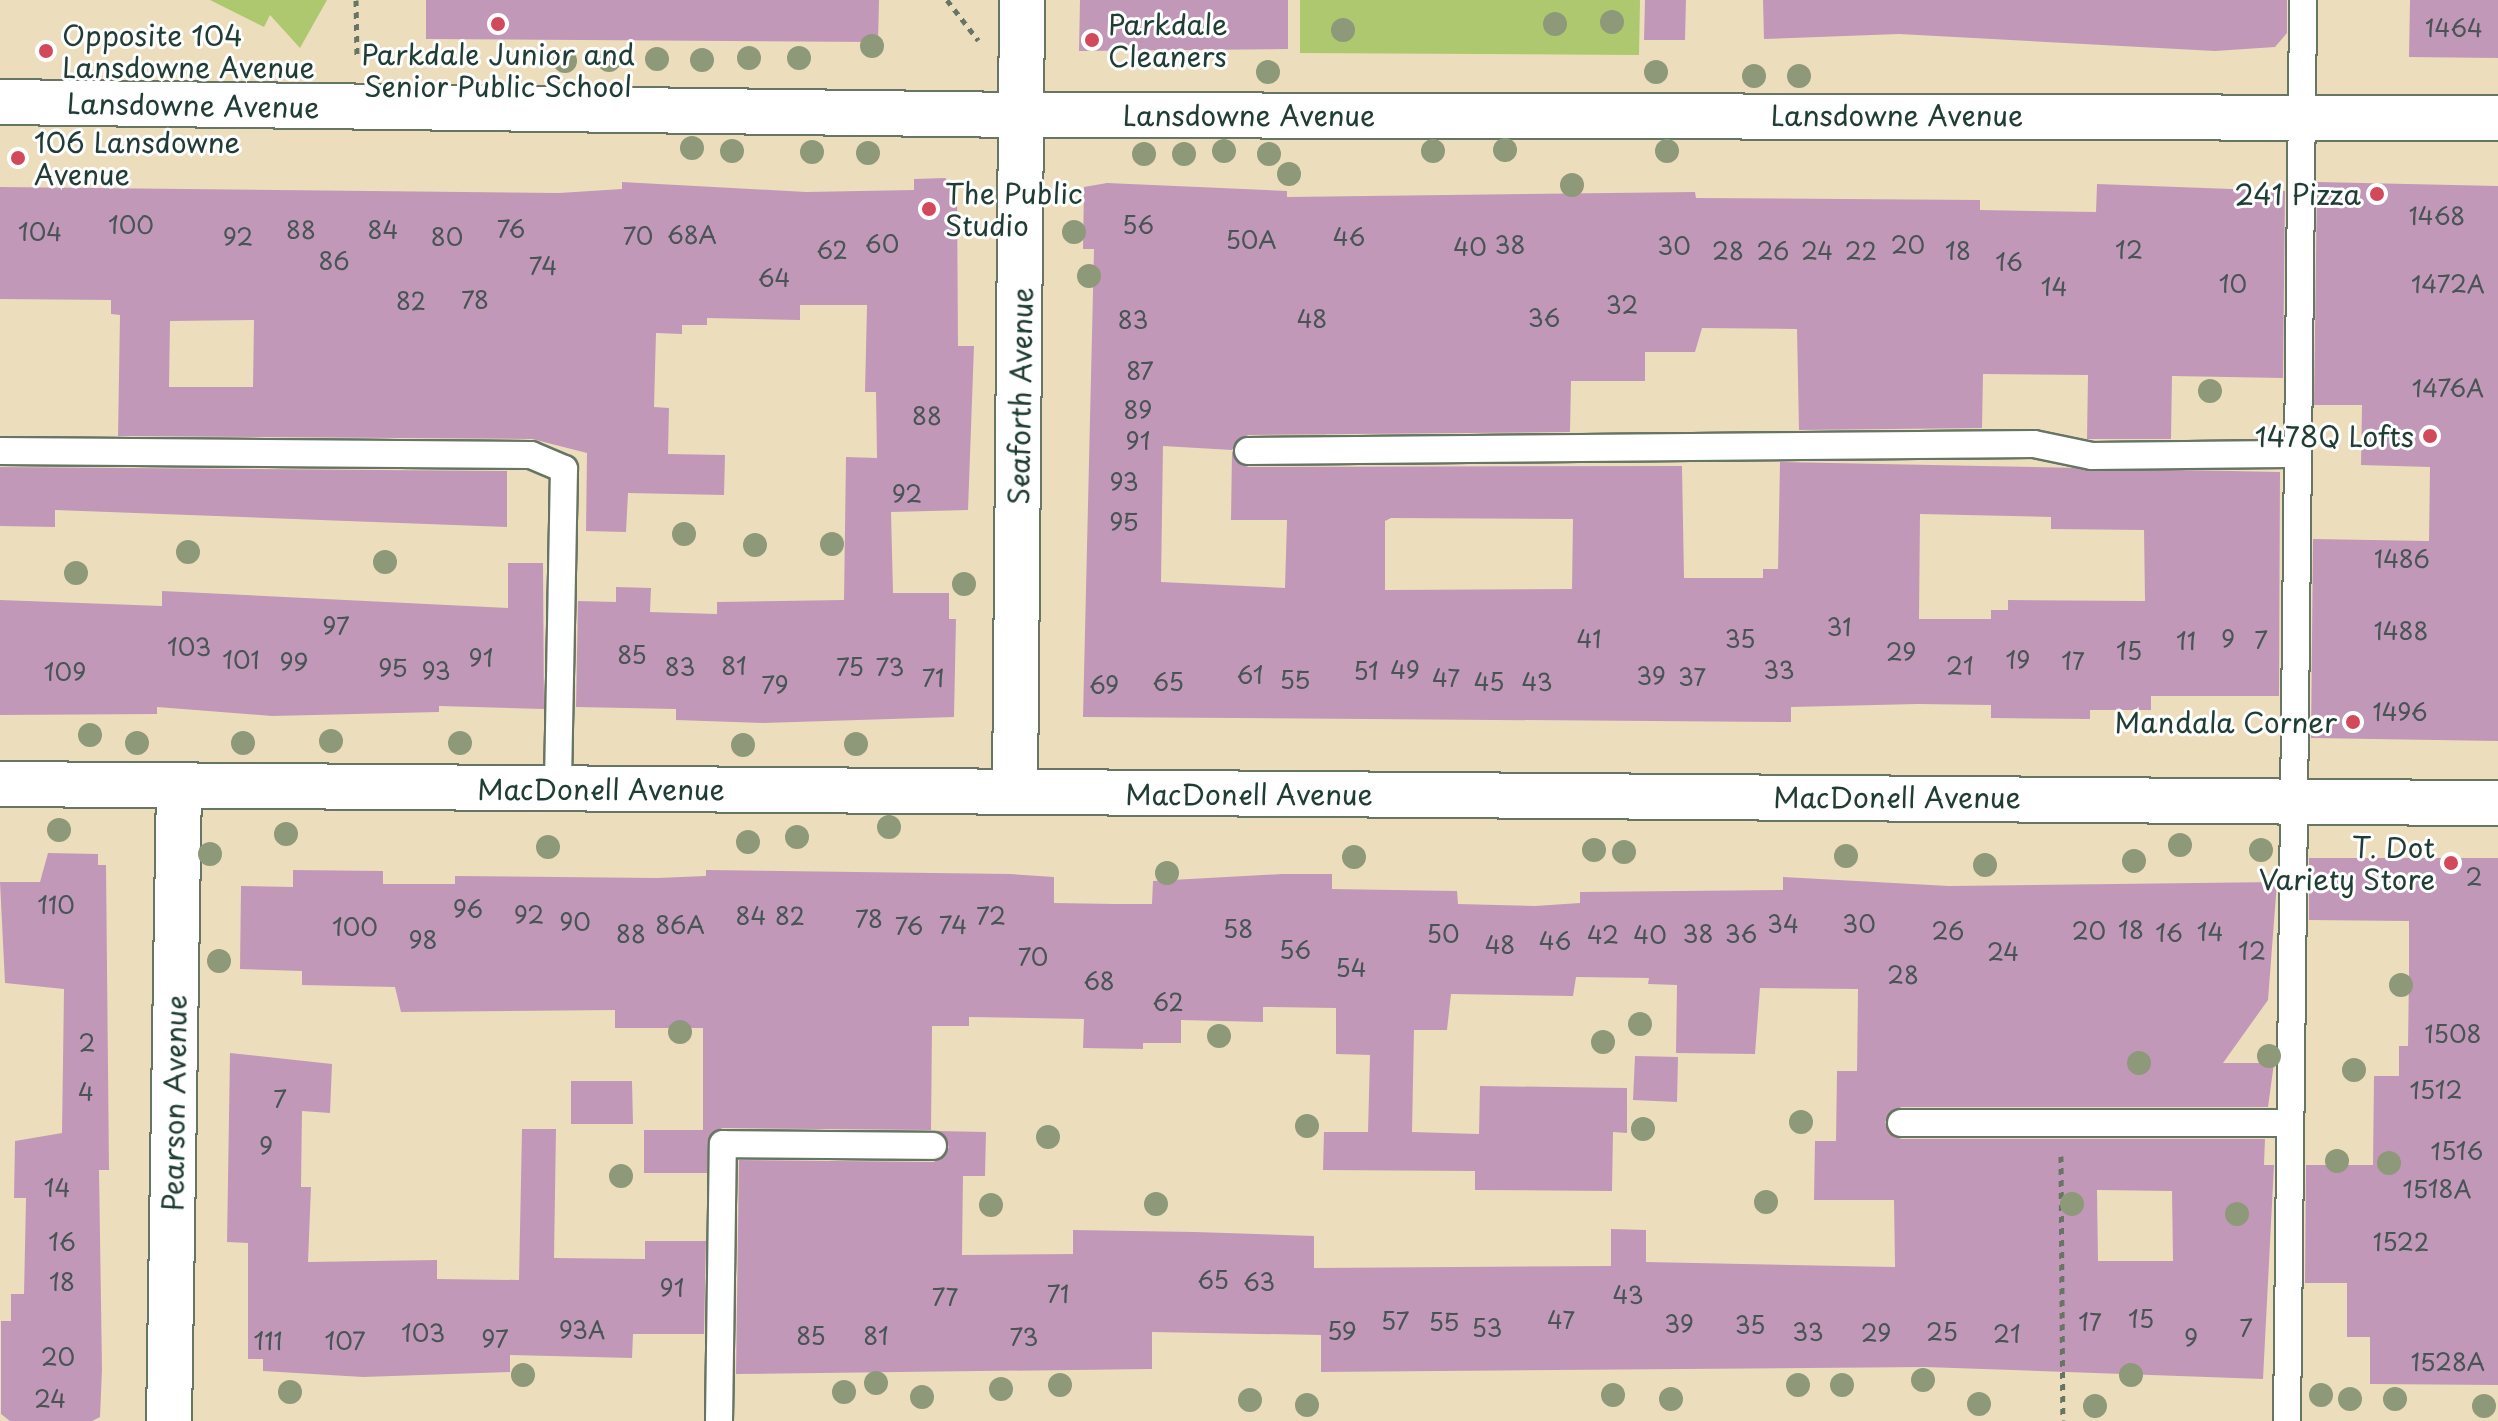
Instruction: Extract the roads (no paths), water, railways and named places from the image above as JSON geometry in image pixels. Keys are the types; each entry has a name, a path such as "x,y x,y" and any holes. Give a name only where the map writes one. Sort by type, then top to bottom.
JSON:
{"street":[{"name":"Seaforth Avenue","path":"1015,791 1022,0"},
{"name":"Lansdowne Avenue","path":"0,102 1021,115 2498,118"},
{"name":"MacDonell Avenue","path":"0,784 2288,799 2498,803"},
{"name":"Pearson Avenue","path":"169,1421 179,785"}],"lane":[{"path":"2287,1421 2288,799 2303,0"},
{"path":"1248,451 2034,444 2092,456 2294,454"},
{"path":"0,451 531,455 564,469 558,789"},
{"path":"1901,1123 2289,1123"},
{"path":"719,1421 723,1144 933,1146"}],"place":[{"name":"Parkdale Junior and Senior Public School","path":"498,24"},
{"name":"Parkdale Cleaners","path":"1092,40"},
{"name":"Opposite 104 Lansdowne Avenue","path":"46,51"},
{"name":"106 Lansdowne Avenue","path":"18,158"},
{"name":"241 Pizza","path":"2377,194"},
{"name":"The Public Studio","path":"929,209"},
{"name":"1478Q Lofts","path":"2430,436"},
{"name":"Mandala Corner","path":"2353,722"},
{"name":"T. Dot Variety Store","path":"2451,863"}]}
